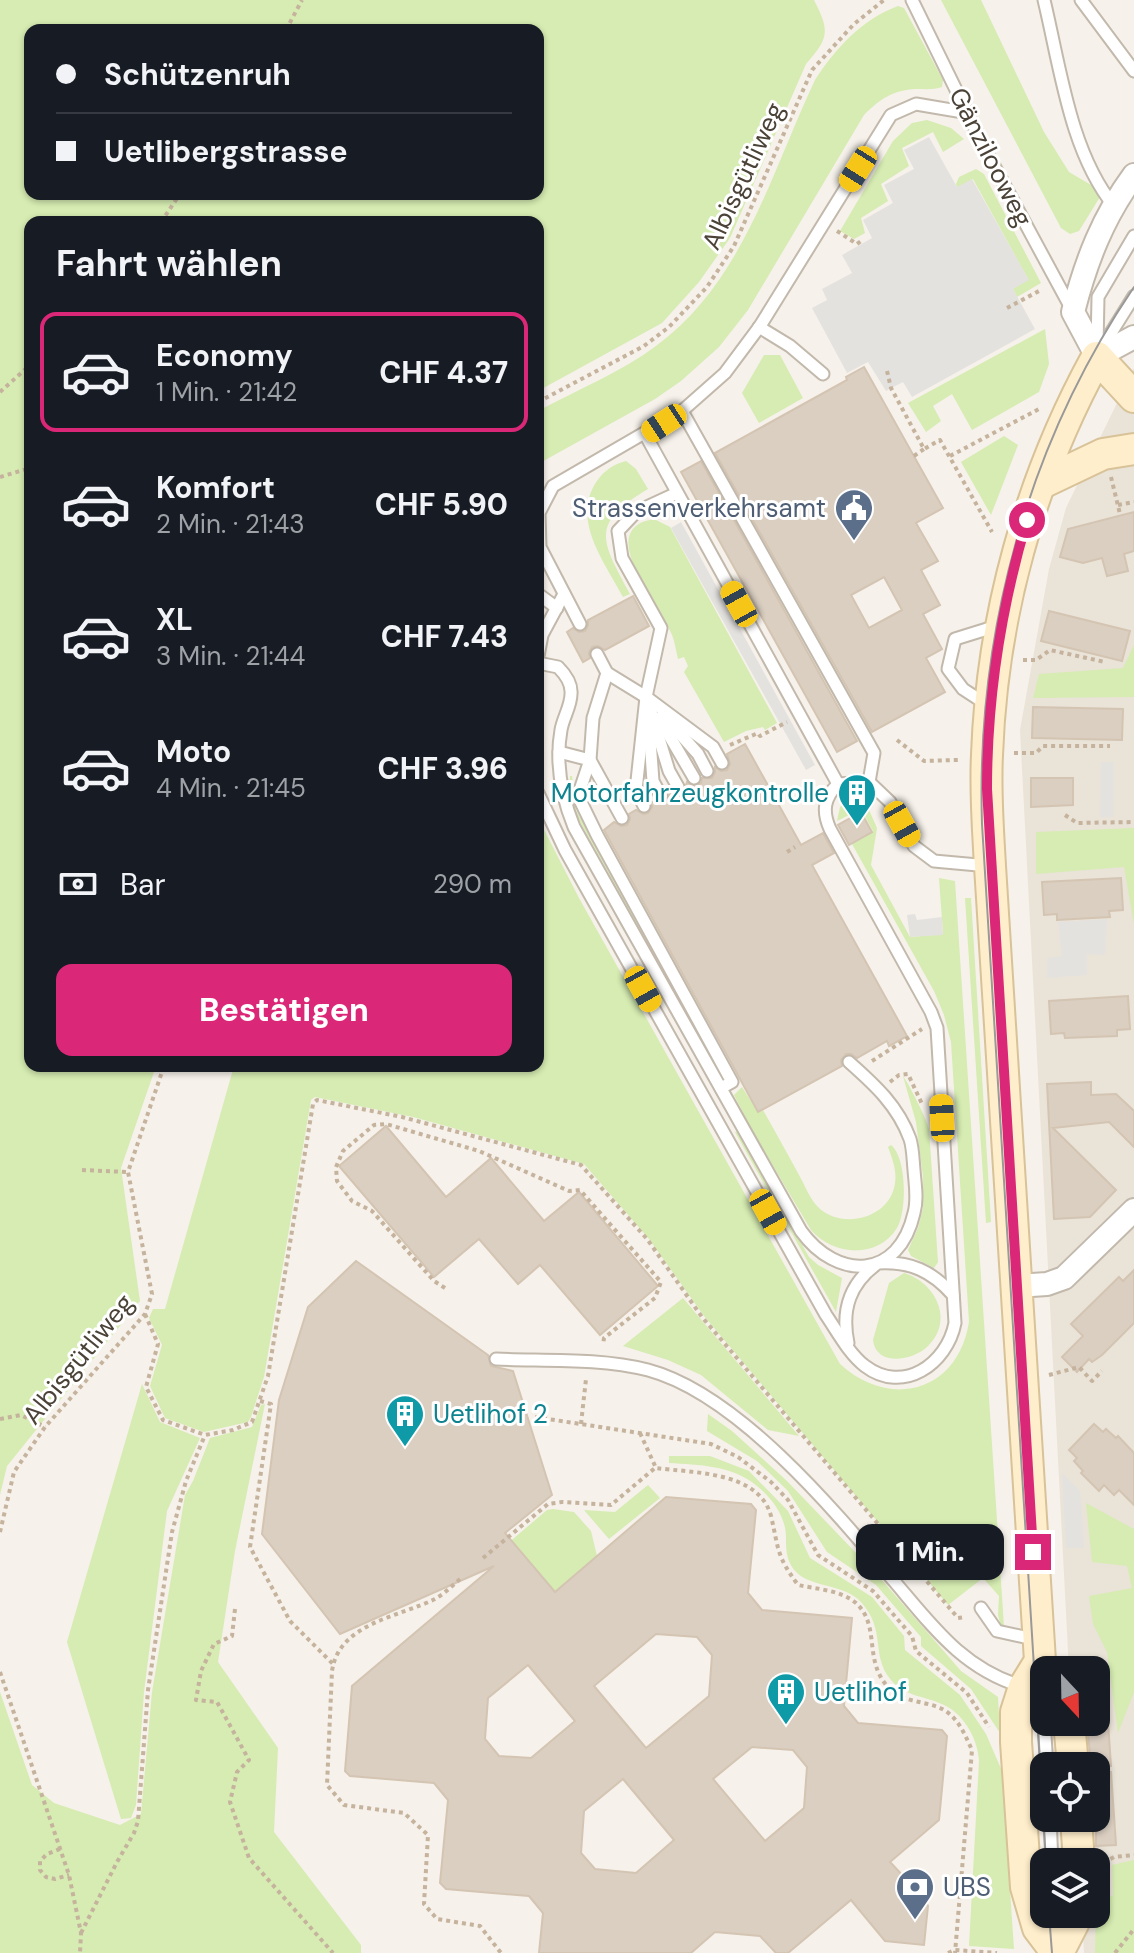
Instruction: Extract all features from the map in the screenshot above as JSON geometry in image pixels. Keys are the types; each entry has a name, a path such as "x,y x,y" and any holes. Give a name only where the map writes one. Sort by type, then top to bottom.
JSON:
{"main road":[{"path":"1037,1656 990,866 987,766 990,706 1001,625 1021,543 1068,414 1097,357 1134,397"},
{"path":"1040,484 1103,454 1134,449"},
{"path":"1030,1682 1016,1712 1026,1887 1038,1928 1058,1953 1071,1928"}],"street":[{"path":"1134,175 1086,260 1073,312 1097,357 1134,337"},
{"path":"1016,1286 1047,1284 1064,1278 1134,1210"}],"lane":[{"name":"Gänzilooweg","path":"912,0 985,149 1073,312"},
{"path":"1044,0 1078,143 1114,206"},
{"path":"1081,0 1134,71"},
{"path":"544,503 553,486 682,411 725,373 759,327 891,115 916,104 969,113"},
{"path":"1097,357 1098,297 1134,236"},
{"path":"1097,357 1134,296"},
{"path":"759,327 790,346 823,374"},
{"path":"682,411 874,753 869,782"},
{"path":"645,434 838,784"},
{"path":"644,806 636,790 646,697 661,628 622,558 618,531 636,512 677,493"},
{"path":"544,555 580,624"},
{"path":"544,631 564,594"},
{"path":"544,598 557,608"},
{"path":"990,706 963,689 948,669 955,639 1001,625"},
{"path":"597,654 607,673 646,697 713,747 722,763"},
{"path":"544,664 558,667 572,696 561,728 559,752 560,786 574,827 809,1242 819,1252 844,1265 904,1263 917,1267 941,1282 954,1296"},
{"path":"607,673 593,718 590,760 578,796 732,1082 721,1088"},
{"path":"646,697 698,754 707,771"},
{"path":"646,697 694,778"},
{"path":"646,697 669,771 678,787"},
{"path":"646,697 653,781 661,796"},
{"path":"559,752 590,760 622,818"},
{"path":"544,806 565,850 826,1315 861,1363 878,1373 899,1377 922,1372 938,1360 950,1343 955,1323 934,1021 824,817 826,800 838,784 869,782 890,802 914,846 934,861 990,866"},
{"path":"849,1348 845,1309 850,1296 857,1283 894,1252 906,1237 916,1196 911,1141 880,1090 854,1066"},
{"path":"496,1359 630,1366 683,1384 737,1416 840,1517 925,1618 965,1658 985,1673 1030,1666"},
{"path":"984,1611 997,1631 1030,1658"},
{"path":"1056,1928 1058,1953"}],"path":[{"path":"289,24 302,0"},
{"name":"Albisgütliweg","path":"544,399 644,346 669,327 707,287 734,246 812,70 854,24 884,0"},
{"path":"824,223 857,244 861,241"},
{"path":"1007,308 1039,291"},
{"path":"0,392 24,370"},
{"path":"887,371 891,388 924,449"},
{"path":"950,456 1039,409"},
{"path":"914,456 940,440 992,532"},
{"path":"0,477 24,470"},
{"path":"1111,477 1120,514"},
{"path":"1118,505 1134,502"},
{"path":"1022,660 1036,660 1050,650 1105,662"},
{"path":"713,747 720,744 724,749 758,733 760,736 800,715"},
{"path":"897,740 924,761 958,760"},
{"path":"1014,753 1036,753 1043,746 1110,746"},
{"path":"1065,815 1077,823 1134,822"},
{"path":"787,852 795,847"},
{"path":"854,1066 934,1021"},
{"name":"Albisgütliweg","path":"0,1532 14,1472 45,1427 145,1314 152,1294 128,1172 162,1072"},
{"path":"880,1090 899,1075 908,1074 927,1116 942,1118"},
{"path":"145,1314 158,1344 146,1387 163,1420 205,1435 248,1425 268,1376 313,1104 317,1100 402,1117 581,1165 647,1239 702,1317 958,1618 984,1611"},
{"path":"445,1288 434,1281 372,1211 352,1201 337,1181 336,1167 343,1151 374,1125 386,1124 479,1151 569,1191 580,1190 661,1282 655,1298 604,1338 603,1350 587,1364 581,1424"},
{"path":"82,1170 128,1172"},
{"path":"1049,1375 1079,1367 1092,1381 1102,1371"},
{"path":"260,1401 271,1404 250,1547 290,1621 333,1665"},
{"path":"0,1419 21,1415 45,1427"},
{"path":"535,1417 711,1444 738,1457 771,1482 788,1500 818,1555 873,1591 912,1636 916,1651 967,1693 996,1738"},
{"path":"640,1433 656,1468"},
{"path":"81,1933 138,1821 148,1690 172,1532 186,1481 205,1435"},
{"path":"483,1558 548,1504 611,1505 656,1468 725,1477 753,1490 770,1512 781,1562 798,1585 843,1595 858,1604 871,1628 873,1663 889,1689 915,1703 943,1709 961,1726 972,1750 955,1952"},
{"path":"460,1579 438,1597 352,1634 333,1665 327,1785 344,1805 404,1813 428,1835 424,1904 437,1919 480,1926 501,1953"},
{"path":"235,1609 232,1636 214,1644 201,1671 196,1700 217,1702 249,1760 237,1772 230,1802 249,1858 333,1953"},
{"path":"0,1672 69,1875 81,1933 80,1953"},
{"path":"60,1849 47,1854 40,1861 40,1870 46,1877 55,1879 69,1875"},
{"path":"1110,1859 1134,1855"},
{"path":"1115,1953 1133,1934"},
{"path":"948,1953 997,1953"}],"shaded area":[{"path":"929,137 957,187 972,179 1029,280 1013,289 1035,329 912,397 903,382 886,391 868,362 847,373 812,308 827,300 822,289 852,273 842,255 872,238 863,220 893,203 884,185 914,169 904,150"},
{"path":"1134,368 1134,1953 1084,1953 1083,1928 1110,1928 1110,1848 1078,1848 1078,1832 1110,1832 1110,1752 1073,1752 1073,1736 1110,1736 1110,1656 1068,1656 1020,730 1049,569 1066,508"},
{"path":"681,522 815,765 806,770 671,528"},
{"path":"1101,762 1114,762 1113,817 1100,817"},
{"path":"915,914 917,920 942,917 943,935 910,937 907,915"},
{"path":"1107,919 1105,955 1087,954 1087,975 1047,978 1048,958 1062,956 1058,922"},
{"path":"1062,1473 1080,1491 1084,1548 1066,1548"}],"green space":[{"path":"0,0 814,0 825,27 823,40 806,64 730,238 699,282 662,323 544,388 544,216 24,216 24,1072 154,1072 121,1168 140,1301 7,1466 0,1495"},
{"path":"941,0 981,0 1044,132 1069,172 1103,192 1079,231 1070,234 1061,228"},
{"path":"898,6 904,8 943,80 942,87 894,93 864,115 748,310 719,347 681,381 655,399 544,461 544,408 656,346 686,320 711,291 752,224 815,80 850,36"},
{"path":"927,120 951,128 964,139 943,152 933,132 902,148 909,166 881,184 888,201 861,218 865,233 854,239 840,231 893,141 912,123"},
{"path":"976,169 984,174 1041,283 1017,297 1013,289 1028,279 973,179 957,188 959,177"},
{"path":"1045,329 1049,364 1039,392 972,430 952,394 933,406 941,421 926,432 908,403"},
{"path":"764,355 780,355 803,398 759,423 742,393"},
{"path":"1004,436 1018,445 991,515 961,462"},
{"path":"626,461 636,469 648,489 616,513 606,534 612,560 630,594 623,597 592,538 587,507 600,477"},
{"path":"654,519 670,527 777,723 765,730 763,727 746,731 724,742 684,672 688,666 684,657 678,659 672,635 645,588 630,552 629,537 637,526"},
{"path":"1134,645 1134,697 1033,698 1039,674 1123,668"},
{"path":"570,776 576,810 721,1072 574,811 569,793"},
{"path":"852,799 866,803 877,828 871,865 910,937 943,934 939,878 955,881 1004,1627 1001,1627 998,1615 999,1596 983,1578 948,1605 704,1316 649,1239 584,1164 413,1117 315,1097 311,1100 264,1377 251,1417 248,1422 204,1432 165,1418 150,1386 162,1345 149,1318 153,1309 165,1309 232,1072 544,1072 544,830 579,898 840,1364 859,1378 880,1387 900,1389 919,1386 937,1378 951,1365 962,1346 969,1322 951,1042 934,991 852,844 873,831 861,809 837,821 840,807"},
{"path":"1134,828 1134,924 1124,867 1036,874 1036,832"},
{"path":"965,898 971,898 991,1222 986,1223"},
{"path":"903,1076 929,1129 938,1262 934,1268 911,1256 908,1250 923,1208 923,1177 916,1122"},
{"path":"742,1087 758,1112 763,1110 812,1200 828,1214 852,1219 864,1217 885,1205 895,1183 895,1169 888,1147 891,1145 903,1172 904,1198 897,1228 888,1238 867,1249 842,1249 830,1245 811,1230 734,1095"},
{"path":"738,1131 809,1257 842,1278 836,1312 735,1132"},
{"path":"904,1273 925,1285 932,1293 938,1303 940,1325 936,1336 921,1351 905,1358 888,1358 876,1349 873,1340 889,1283"},
{"path":"683,1298 799,1436 768,1430 701,1375 668,1360 623,1346"},
{"path":"142,1384 160,1422 200,1438 167,1511 144,1692 136,1805 131,1818 121,1819 67,1642"},
{"path":"265,1404 235,1551 218,1662 278,1748 274,1832 361,1945 361,1953 0,1953 0,1692 32,1785 54,1803 120,1825 141,1814 152,1692 185,1495 210,1438 252,1427 261,1405"},
{"path":"708,1414 732,1431 787,1481 881,1579 961,1671 998,1697 1000,1733 971,1689 921,1646 921,1637 876,1585 827,1552 788,1491 757,1461 707,1431"},
{"path":"669,1456 710,1456 749,1471 788,1511 810,1558 872,1597 904,1636 905,1650 960,1695 986,1734 1002,1771 1014,1949 969,1946 979,1761 973,1737 965,1722 946,1706 910,1693 891,1680 881,1661 874,1623 861,1602 845,1591 798,1574 789,1560 784,1522 763,1491 737,1474 715,1467 669,1463"},
{"path":"648,1485 660,1498 609,1539 584,1510 615,1512"},
{"path":"1086,1503 1134,1529 1134,1692 1118,1733 1110,1656 1093,1624 1089,1596 1132,1588 1127,1566 1092,1562"},
{"path":"547,1510 574,1512 591,1531 597,1556 555,1592 519,1550 514,1550 491,1568 486,1562"},
{"path":"1134,1860 1134,1953 1095,1953 1095,1928 1110,1928 1112,1865"}],"building":[{"name":"Strassenverkehrsamt","path":"864,367 943,508 916,523 938,561 921,570 940,605 923,614 942,649 926,658 945,692 872,732 715,453 847,380 846,377","holes":["884,577 902,610 869,628 851,595"]},
{"path":"701,461 857,741 837,752 681,472"},
{"path":"1134,512 1134,551 1124,554 1128,571 1107,576 1102,558 1083,563 1060,557 1068,529"},
{"path":"633,596 649,626 605,650 592,647 590,658 583,662 567,632 573,628 579,632 585,631 588,620"},
{"path":"1049,611 1130,631 1122,661 1041,641"},
{"path":"1033,707 1123,709 1122,740 1032,738"},
{"path":"745,744 801,845 823,833 834,853 812,865 907,1036 889,1046 887,1041 857,1058 846,1054 841,1060 842,1066 758,1112 604,830 614,822 627,825 629,814 636,810 648,813 651,802 666,803 670,791 683,794 687,782 695,786 701,783 702,778 712,778 715,767 721,771 727,770 730,764 727,754"},
{"path":"1031,778 1073,778 1073,805 1031,807"},
{"name":"Motorfahrzeugkontrolle","path":"861,812 872,832 849,845 838,825"},
{"path":"1121,878 1123,910 1109,911 1110,917 1057,920 1057,914 1044,915 1042,882"},
{"path":"1128,996 1130,1029 1117,1030 1117,1036 1065,1038 1064,1033 1051,1034 1049,1001"},
{"path":"1091,1082 1091,1095 1116,1094 1134,1111 1134,1147 1109,1122 1053,1128 1116,1190 1090,1217 1054,1219 1047,1084"},
{"path":"386,1126 446,1197 491,1158 544,1221 579,1192 658,1286 600,1335 540,1265 518,1284 479,1239 434,1277 339,1166"},
{"name":"Uetlihof","path":"356,1261 488,1355 491,1366 513,1371 552,1495 505,1533 555,1592 666,1497 751,1504 756,1510 748,1593 762,1610 852,1618 844,1706 858,1723 942,1730 947,1736 939,1820 890,1862 928,1906 924,1945 885,1941 851,1900 788,1953 776,1953 760,1936 715,1932 691,1953 539,1953 543,1913 529,1896 446,1889 440,1883 448,1800 434,1783 350,1776 345,1771 352,1686 494,1566 340,1634 262,1534 279,1400 308,1307","holes":["656,1634 697,1637 712,1655 709,1696 646,1748 594,1686","528,1665 575,1721 531,1758 499,1756 485,1739 488,1698","752,1747 793,1750 807,1767 804,1808 765,1841 713,1779","623,1779 674,1840 636,1873 595,1869 581,1853 584,1811"]},
{"path":"1134,1270 1134,1323 1102,1355 1092,1362 1089,1359 1077,1372 1062,1357 1083,1336 1071,1324 1119,1277 1123,1281"},
{"path":"1094,1424 1103,1432 1106,1429 1116,1438 1118,1436 1134,1453 1134,1505 1119,1490 1114,1495 1104,1485 1099,1491 1074,1461 1077,1458 1069,1450"},
{"path":"1088,1736 1109,1736 1111,1766 1110,1752 1090,1752"},
{"path":"1111,1772 1116,1845 1096,1846 1096,1832 1110,1832"}],"tram line":[{"path":"1045,1848 982,824 982,753 988,682 999,612 1037,476 1064,411 1134,287"},
{"path":"1050,1928 1052,1953"}],"place":[{"name":"Strassenverkehrsamt","path":"854,542"},
{"name":"Motorfahrzeugkontrolle","path":"857,827"},
{"name":"Uetlihof 2","path":"405,1448"},
{"name":"Uetlihof","path":"786,1726"},
{"name":"UBS","path":"915,1921"}],"route":[{"path":"1027,520 1012,574 995,660 987,789 1033,1552"}]}
